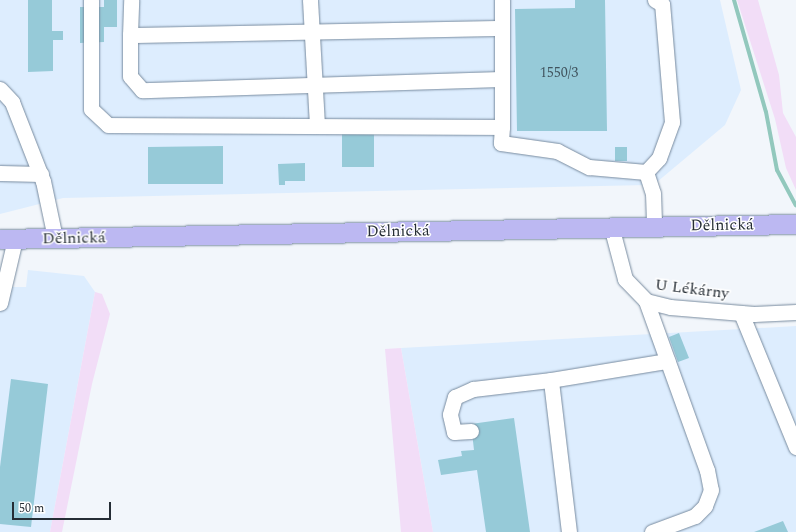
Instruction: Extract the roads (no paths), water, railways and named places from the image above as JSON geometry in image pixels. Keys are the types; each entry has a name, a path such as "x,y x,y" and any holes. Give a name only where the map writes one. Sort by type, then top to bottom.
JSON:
{"main road":[{"name":"Dělnická","path":"8,239 611,226 796,224"}],"street":[{"path":"91,0 91,109 108,125 502,128"},
{"path":"131,0 130,76 142,90 502,79"},
{"path":"310,0 316,85 317,126"},
{"path":"502,0 502,144 556,151 589,167 646,172"},
{"path":"646,172 659,158 672,122 662,4 655,0"},
{"path":"130,36 502,28"},
{"path":"0,88 12,102 41,174 55,238"},
{"path":"646,172 653,192 654,226"},
{"path":"0,174 41,174"},
{"name":"U Lékárny","path":"611,226 625,279 646,301 670,307 741,313 796,312"},
{"path":"0,303 8,239"},
{"path":"646,301 707,470 711,490 705,506 695,516 652,532"},
{"path":"741,313 796,447"},
{"path":"471,431 454,432 450,414 455,397 473,389 551,380 668,361"},
{"path":"551,380 569,532"}],"waterway":[{"path":"734,0 766,112 777,170 796,205"}]}
